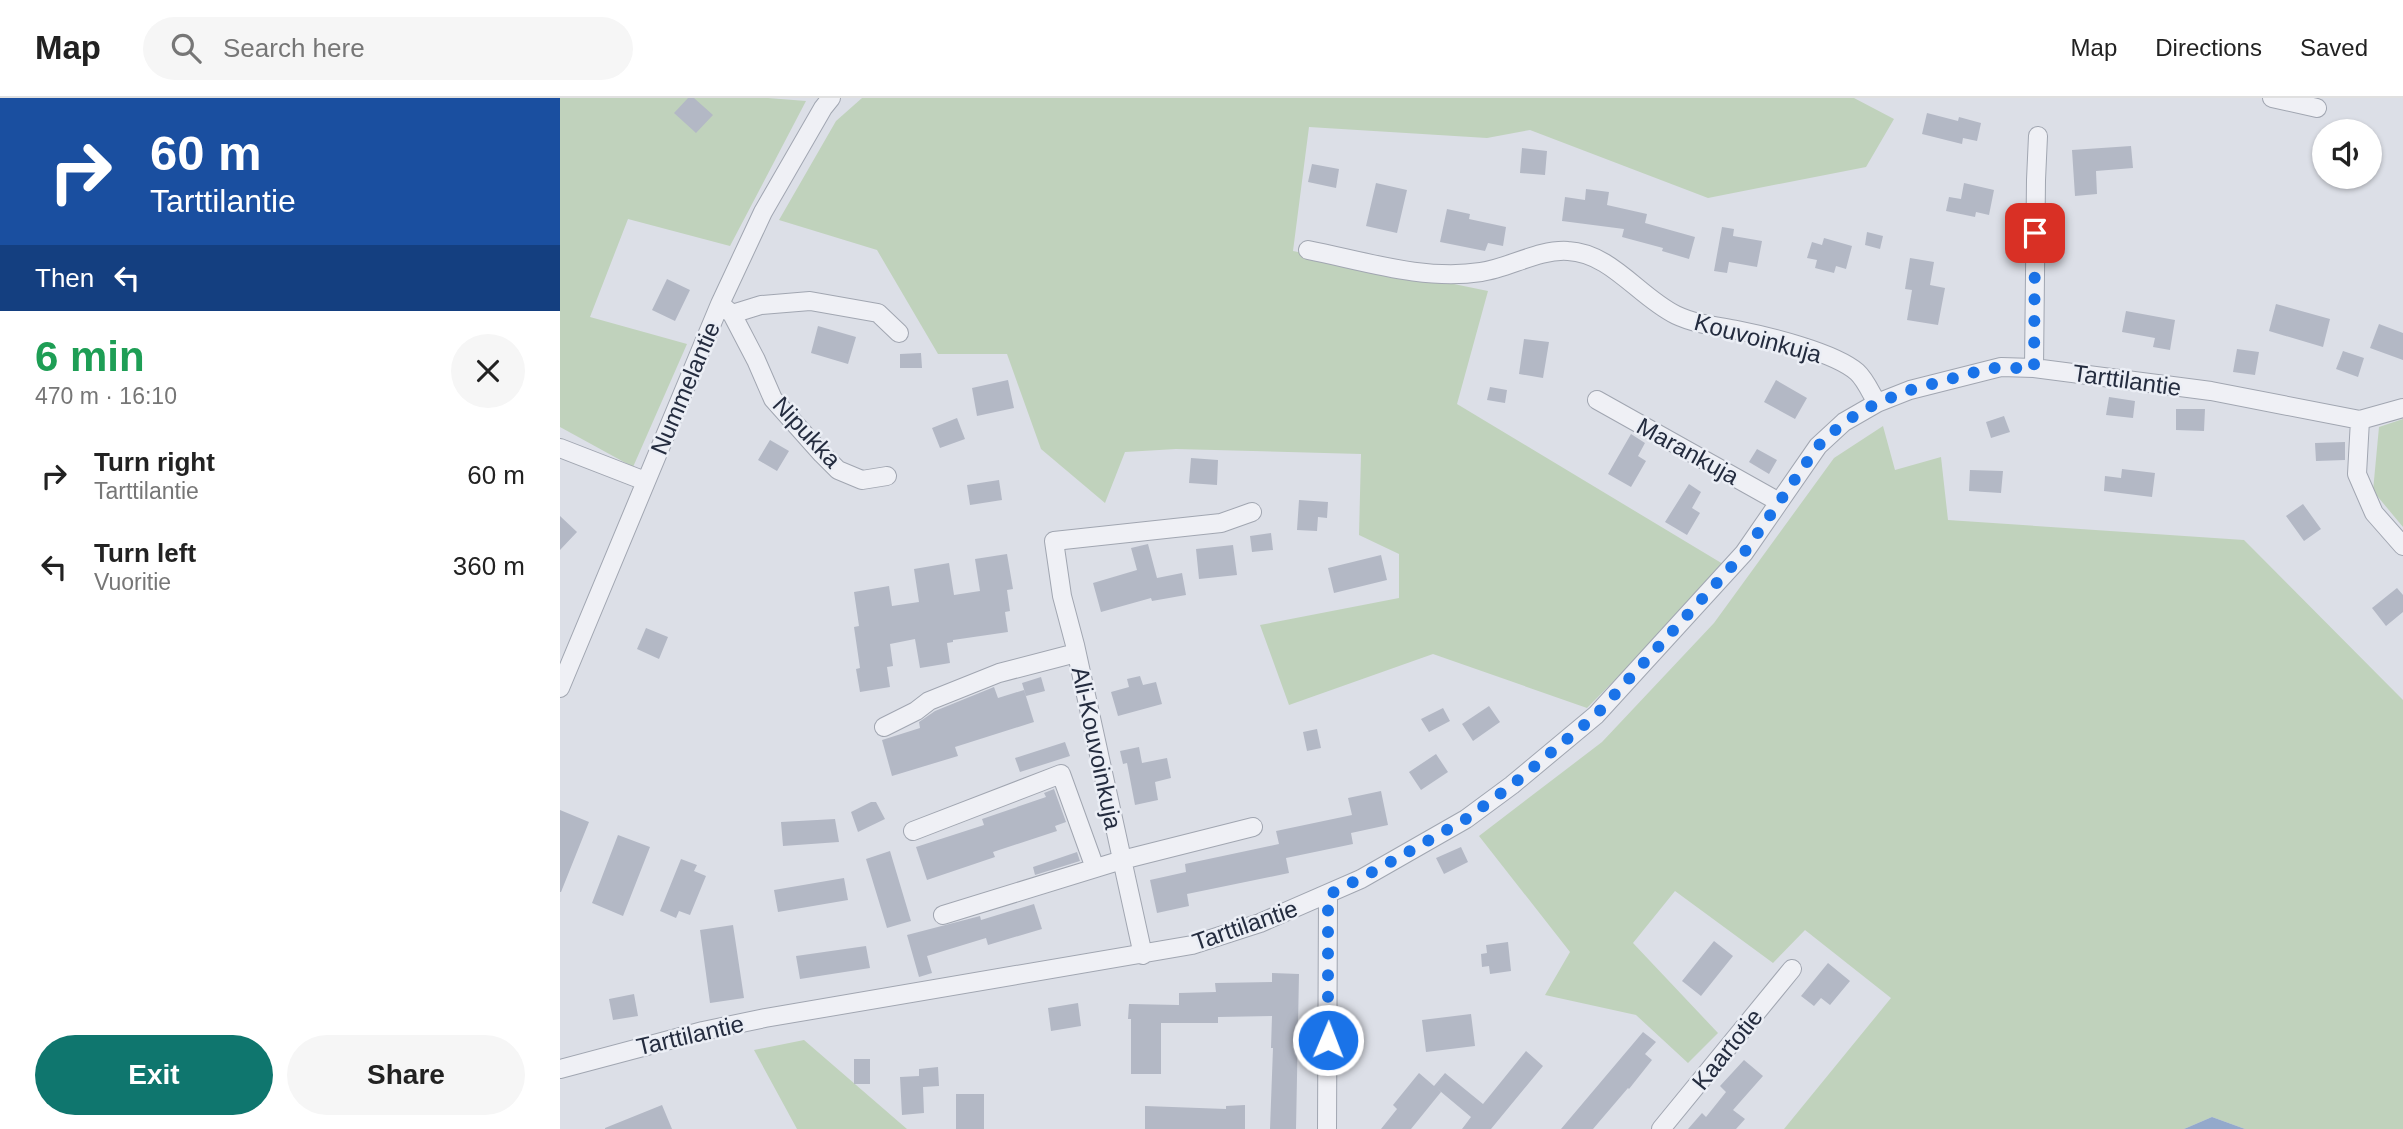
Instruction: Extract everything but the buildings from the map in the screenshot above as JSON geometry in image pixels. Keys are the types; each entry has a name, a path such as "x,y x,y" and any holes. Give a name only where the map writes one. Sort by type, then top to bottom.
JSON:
{"street":[{"name":"Nummelantie","path":"560,688 645,481 726,309 763,212 831,98"},
{"path":"2272,98 2316,108"},
{"path":"2034,368 2038,136"},
{"name":"Kouvoinkuja","path":"1308,250 1430,275 1481,272 1567,250 1588,255 1606,264 1659,305 1690,321 1740,330 1835,359 1857,372 1877,403"},
{"path":"726,309 810,301 878,313 899,333"},
{"name":"Nipukka","path":"726,309 756,360 773,399 822,454 838,470 862,480 887,476"},
{"name":"Tarttilantie","path":"560,1069 678,1037 765,1018 1192,945 1260,923 1328,895 1466,819 1587,723 1744,553 1818,446 1844,422 1877,403 1910,390 1990,368 2034,368 2211,391 2360,421 2403,408"},
{"name":"Marankuja","path":"1598,400 1779,502"},
{"path":"2360,421 2357,474 2374,513 2403,546"},
{"path":"560,448 645,481"},
{"name":"Ali-Kouvoinkuja","path":"1143,955 1062,596 1054,541 1221,523 1252,512"},
{"path":"884,727 916,711 929,701 999,673 1076,653"},
{"path":"913,831 1061,774 1095,868"},
{"path":"943,915 1122,860 1253,827"},
{"path":"1327,1129 1328,895"},
{"name":"Kaartotie","path":"1661,1129 1792,969"}],"green space":[{"path":"560,98 768,98 806,101 730,246 628,219 590,317 687,344 633,467 560,427"},
{"path":"862,98 1854,98 1894,119 1866,167 1708,198 1530,130 1487,138 1309,127 1293,251 1488,291 1457,404 1723,564 1692,602 1587,708 1433,654 1289,705 1260,625 1399,598 1399,554 1359,535 1361,454 1176,449 1125,452 1105,503 1041,449 1007,354 938,354 877,250 779,220 836,121"},
{"path":"2403,419 2403,527 2373,491 2379,427"},
{"path":"1883,426 1895,470 1941,457 1948,520 2244,540 2403,700 2403,1129 2245,1129 2212,1117 2184,1129 1784,1129 1891,998 1805,930 1773,963 1675,891 1633,943 1718,1033 1688,1063 1636,1015 1545,995 1570,952 1479,836 1602,742 1714,623 1834,458"},
{"path":"804,1040 907,1129 797,1129 754,1050"}],"water":[{"path":"2212,1117 2245,1129 2184,1129"}],"route":[{"path":"1328,1040 1328,895 1466,819 1512,785 1596,715 1744,553 1818,446 1844,422 1877,403 1910,390 1990,368 2034,368 2035,233"}]}
